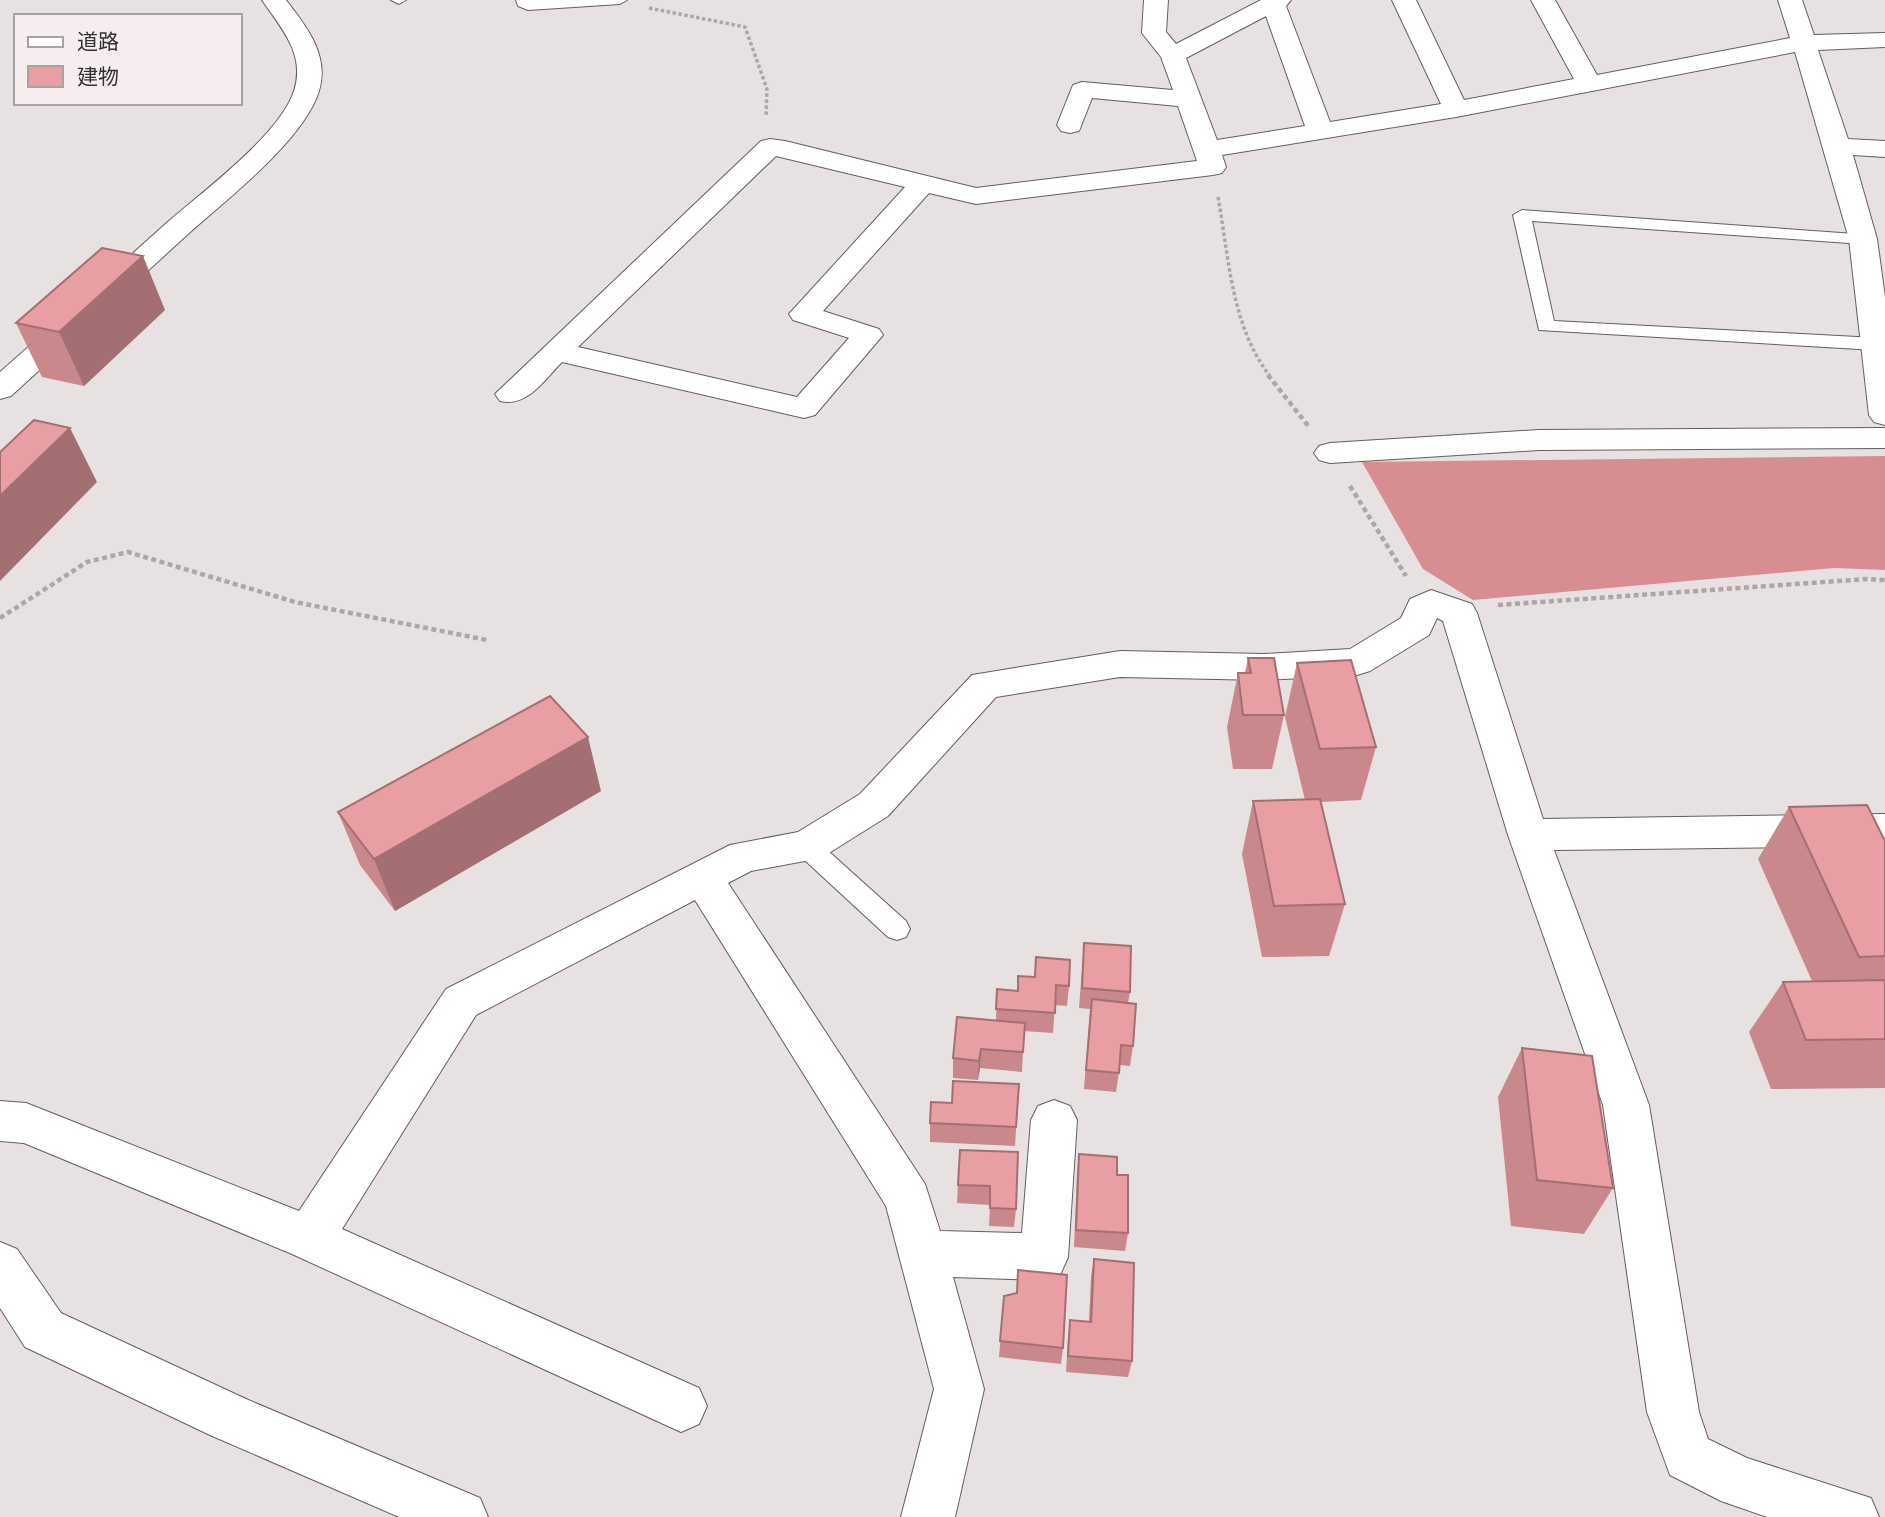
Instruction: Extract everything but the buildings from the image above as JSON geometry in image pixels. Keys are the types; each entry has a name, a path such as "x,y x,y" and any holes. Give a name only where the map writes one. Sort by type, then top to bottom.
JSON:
{"street":[{"path":"0,388 247,166 287,124 307,91 309,58 303,37 274,0"},
{"path":"1156,0 1154,33 1173,55 1209,159"},
{"path":"1404,0 1456,109"},
{"path":"1543,0 1588,82"},
{"path":"1790,0 1837,146 1863,239 1885,415"},
{"path":"1173,55 1276,2 1321,133"},
{"path":"511,394 770,147 976,196 1209,159 1321,133 1805,43 1885,40"},
{"path":"1070,125 1082,90 1188,99"},
{"path":"1837,146 1885,149"},
{"path":"556,351 804,408 868,335 804,314 923,183"},
{"path":"1330,453 1539,440 1885,438"},
{"path":"309,1238 461,1002 744,856 807,847 874,806 985,685 1120,664 1264,667 1357,662 1416,626 1436,608 1459,612 1528,835 1626,1105 1672,1412 1688,1457 1740,1482 1852,1517"},
{"path":"1528,835 1885,830"},
{"path":"703,878 908,1199 959,1390 928,1517"},
{"path":"923,1253 1044,1257 1054,1120"},
{"path":"0,1121 26,1123 309,1238 681,1406"},
{"path":"0,1265 43,1330 428,1511"}],"lane":[{"path":"523,0 523,3 528,5 620,0"},
{"path":"1863,239 1522,215 1546,326 1876,344"},
{"path":"807,847 897,929"}],"path":[{"path":"637,5 745,27 766,89 765,139 770,147"},
{"path":"1209,159 1241,326 1259,364 1330,453 1396,557 1436,608 1867,579 1885,580"},
{"path":"0,618 87,562 128,552 295,602 487,640"}],"shaded area":[{"path":"1885,456 1885,570 1834,568 1473,600 1423,569 1362,462"}]}
